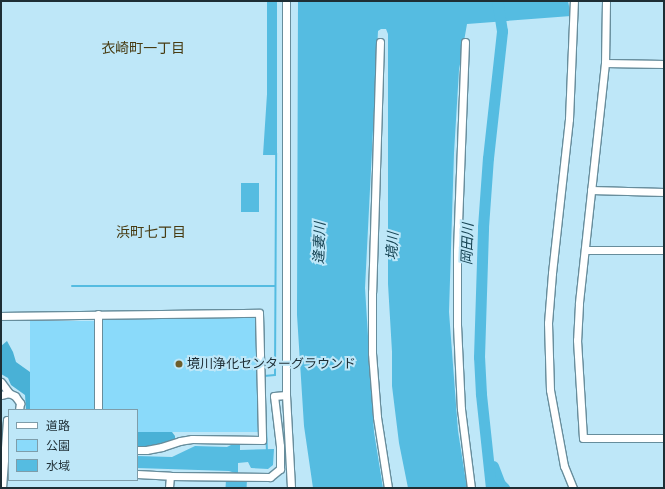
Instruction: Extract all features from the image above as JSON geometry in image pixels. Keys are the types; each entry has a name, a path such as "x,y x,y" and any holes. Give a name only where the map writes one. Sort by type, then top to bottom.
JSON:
{"street":[{"path":"286,1 286,395 291,488"},
{"path":"573,488 564,466 550,390 548,323 552,265 569,119 574,1"},
{"path":"606,1 605,63 579,304 577,340 583,438 664,438"},
{"path":"380,42 372,292 372,353 377,417 388,488"},
{"path":"465,42 457,251 457,325 461,409 471,488"},
{"path":"605,63 664,64"},
{"path":"591,190 664,192"},
{"path":"585,250 664,250"},
{"path":"1,316 258,313 262,440 192,438 162,447 138,450"},
{"path":"98,314 98,409"},
{"path":"1,382 9,393 15,396 20,403 19,409"},
{"path":"1,395 9,393"},
{"path":"138,474 170,476 270,477 280,469 280,446 274,396 286,395"},
{"path":"2,488 7,445 6,419"},
{"path":"169,488 170,476"}],"green space":[{"name":"境川浄化センターグラウンド","path":"257,317 258,432 138,432 138,409 101,409 100,318"},
{"path":"30,321 94,321 94,409 30,409"}],"shaded area":[{"path":"7,341 16,362 30,372 30,409 26,409 25,395 11,385 8,378 1,374 1,346"},
{"path":"138,432 172,432 175,436 175,443 138,450"}],"water":[{"path":"267,1 277,1 277,155 263,155 267,94"},
{"path":"298,1 568,1 571,16 467,24 459,70 454,153 449,312 458,431 467,488 408,488 399,443 392,386 392,352 388,284 388,34 386,29 381,29 378,31 365,288 374,432 383,488 313,488 304,426 297,315"},
{"path":"241,183 259,183 259,212 241,212"},
{"path":"231,445 240,445 240,450 274,449 273,465 268,469 251,468 248,462 238,463 238,474 229,471 138,468 138,456 172,457 195,446 227,447"},
{"path":"226,479 247,480 247,488 226,488"}],"waterway":[{"name":"岡田川","path":"491,488 481,394 479,357 483,227 488,158 502,31 497,1"},
{"path":"267,452 264,376 275,375 276,153"},
{"path":"72,286 275,286"},
{"path":"493,466 500,484 504,488"}],"place":[{"name":"境川浄化センターグラウンド","path":"179,364"}],"district":[{"name":"衣崎町一丁目","path":"143,49"},
{"name":"浜町七丁目","path":"151,233"}],"water label":[{"name":"逢妻川","path":"320,243"},
{"name":"境川","path":"393,246"}]}
